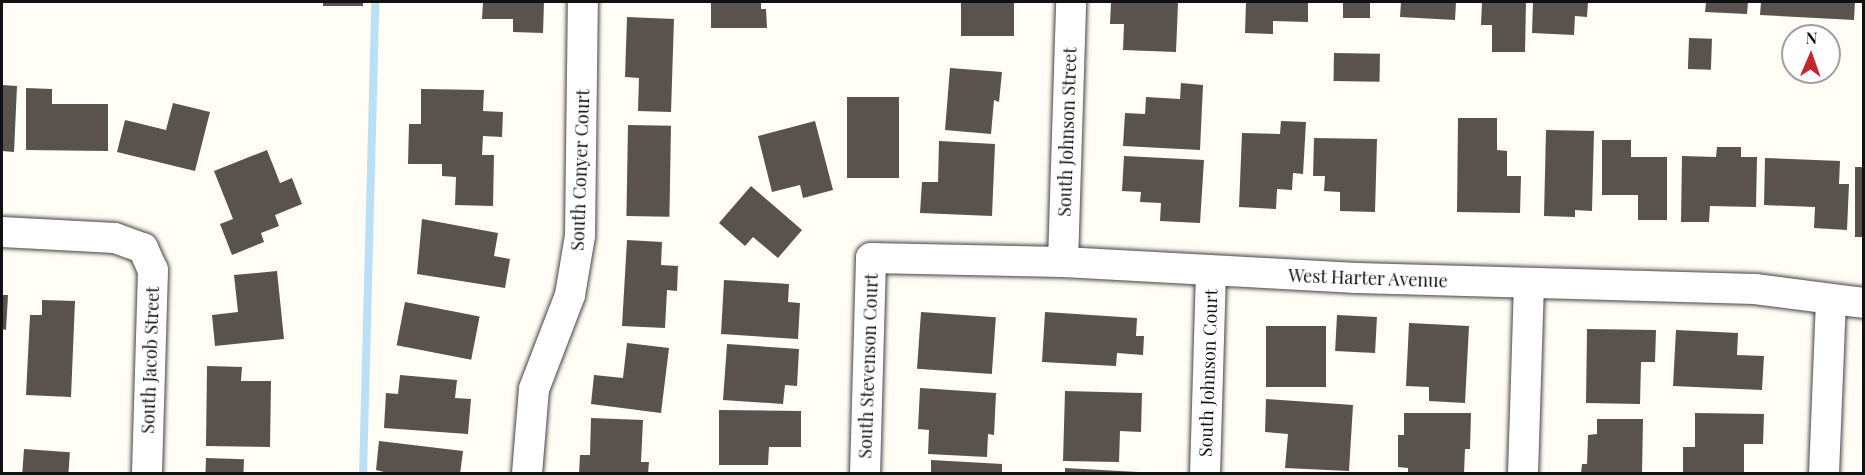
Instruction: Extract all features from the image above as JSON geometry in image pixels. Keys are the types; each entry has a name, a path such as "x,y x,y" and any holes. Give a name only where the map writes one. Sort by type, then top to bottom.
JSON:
{"street":[{"name":"South Conyer Court","path":"527,474 534,389 570,294 580,236 583,2"},
{"name":"South Johnson Street","path":"1063,262 1071,2"},
{"name":"South Jacob Street","path":"2,232 115,238 143,248 153,270 147,474"},
{"name":"West Harter Avenue","path":"871,258 1063,262 1211,272 1528,284 1755,289 1863,303"},
{"name":"South Stevenson Court","path":"865,474 871,258"},
{"name":"South Johnson Court","path":"1205,474 1211,272"},
{"path":"1524,474 1528,284"},
{"path":"1824,474 1831,300"}],"building":[{"path":"323,2 363,2 363,6 323,6"},
{"path":"483,2 544,2 543,33 513,32 513,19 482,19"},
{"path":"711,2 761,2 761,9 766,9 767,28 711,28"},
{"path":"961,2 1014,2 1014,36 961,36"},
{"path":"1111,2 1178,3 1176,52 1123,50 1124,24 1110,24"},
{"path":"1246,2 1308,2 1308,22 1273,21 1273,34 1245,33"},
{"path":"1343,2 1370,2 1370,18 1343,18"},
{"path":"1401,2 1456,2 1455,20 1400,17"},
{"path":"1482,2 1526,2 1525,52 1492,52 1492,25 1481,25"},
{"path":"1533,2 1588,2 1587,17 1575,16 1574,35 1532,33"},
{"path":"1706,2 1748,2 1747,14 1705,12"},
{"path":"1761,2 1855,2 1854,20 1760,15"},
{"path":"627,17 674,19 671,112 638,111 639,78 625,77"},
{"path":"1689,38 1712,39 1711,70 1688,69"},
{"path":"1334,53 1380,54 1380,82 1334,81"},
{"path":"950,68 1002,72 999,102 994,100 991,134 945,130"},
{"path":"1181,83 1203,85 1200,150 1123,146 1125,113 1145,114 1146,97 1180,99"},
{"path":"2,85 17,86 14,152 2,151"},
{"path":"26,88 52,89 52,104 108,104 108,151 26,150"},
{"path":"421,89 484,90 483,111 503,112 502,137 483,136 482,155 494,155 493,206 455,205 456,177 442,176 442,164 408,164 409,124 421,124"},
{"path":"847,97 899,97 899,178 847,178"},
{"path":"173,103 210,112 195,171 117,152 125,120 166,130"},
{"path":"1458,118 1497,118 1497,150 1507,151 1507,176 1521,176 1520,213 1457,212"},
{"path":"815,121 833,190 803,198 800,185 772,192 758,136"},
{"path":"1281,121 1306,122 1303,174 1293,173 1292,190 1277,189 1276,209 1239,207 1242,133 1280,134"},
{"path":"628,125 671,126 669,217 626,216"},
{"path":"1546,130 1594,131 1592,211 1575,210 1575,217 1544,216"},
{"path":"1314,138 1377,139 1375,212 1340,211 1340,192 1324,191 1325,176 1313,176"},
{"path":"1602,140 1631,140 1631,157 1667,157 1667,220 1638,220 1638,195 1602,195"},
{"path":"939,141 995,144 992,216 920,213 922,182 938,182"},
{"path":"1717,147 1741,147 1741,157 1757,157 1756,207 1710,206 1709,222 1681,222 1682,156 1716,157"},
{"path":"267,150 280,183 292,178 302,204 275,215 279,226 261,233 264,242 232,255 220,224 233,219 214,171"},
{"path":"1124,156 1204,160 1200,223 1160,221 1161,203 1140,202 1141,192 1122,191"},
{"path":"1765,158 1840,161 1839,184 1849,184 1847,230 1814,228 1815,207 1764,205"},
{"path":"1855,167 1864,167 1864,237 1855,237"},
{"path":"751,186 802,230 778,258 753,237 745,246 719,223"},
{"path":"422,219 498,233 494,256 510,259 505,288 417,274"},
{"path":"627,240 662,242 661,265 678,266 677,291 667,290 665,328 622,326"},
{"path":"277,271 284,339 215,346 212,315 238,312 234,275"},
{"path":"724,280 789,284 788,302 800,303 798,339 721,334"},
{"path":"2,295 8,295 6,330 2,329"},
{"path":"42,300 75,301 71,397 26,395 30,315 42,315"},
{"path":"405,302 480,317 471,360 397,345"},
{"path":"921,312 996,317 992,374 917,369"},
{"path":"1045,312 1137,318 1136,336 1144,336 1143,355 1117,353 1116,366 1042,362"},
{"path":"1337,315 1377,317 1375,353 1335,351"},
{"path":"1409,323 1469,326 1465,403 1429,401 1429,387 1406,386"},
{"path":"1266,326 1326,326 1326,387 1266,387"},
{"path":"1587,329 1656,330 1655,362 1641,362 1640,404 1586,403"},
{"path":"1676,330 1738,333 1737,355 1764,356 1762,390 1673,386"},
{"path":"627,343 669,348 661,413 591,404 594,375 623,378"},
{"path":"727,344 799,349 797,386 785,385 783,404 723,400"},
{"path":"207,366 242,367 241,381 271,381 270,447 206,446"},
{"path":"400,375 457,380 455,398 471,399 468,434 384,428 386,393 398,394"},
{"path":"920,388 996,393 994,435 988,434 987,457 928,454 929,430 918,429"},
{"path":"1065,391 1142,393 1141,432 1120,431 1119,462 1063,461"},
{"path":"1266,399 1353,405 1349,471 1285,468 1288,434 1265,432"},
{"path":"719,410 801,411 801,447 769,447 768,465 719,465"},
{"path":"1404,413 1471,413 1470,449 1465,449 1464,474 1408,474 1408,468 1398,467 1398,435 1404,435"},
{"path":"1695,413 1764,414 1763,444 1744,444 1744,474 1683,474 1683,447 1695,447"},
{"path":"591,418 643,420 641,462 649,462 648,474 579,474 580,455 590,455"},
{"path":"1597,419 1643,419 1642,474 1581,474 1582,464 1587,464 1588,435 1597,434"},
{"path":"379,441 463,451 460,474 392,474 376,470"},
{"path":"24,449 70,452 68,474 22,474"},
{"path":"206,458 244,459 243,474 205,474"},
{"path":"931,460 1002,464 1002,474 931,474"},
{"path":"1065,468 1138,472 1138,474 1065,474"}],"waterway":[{"path":"363,474 375,2"}]}
